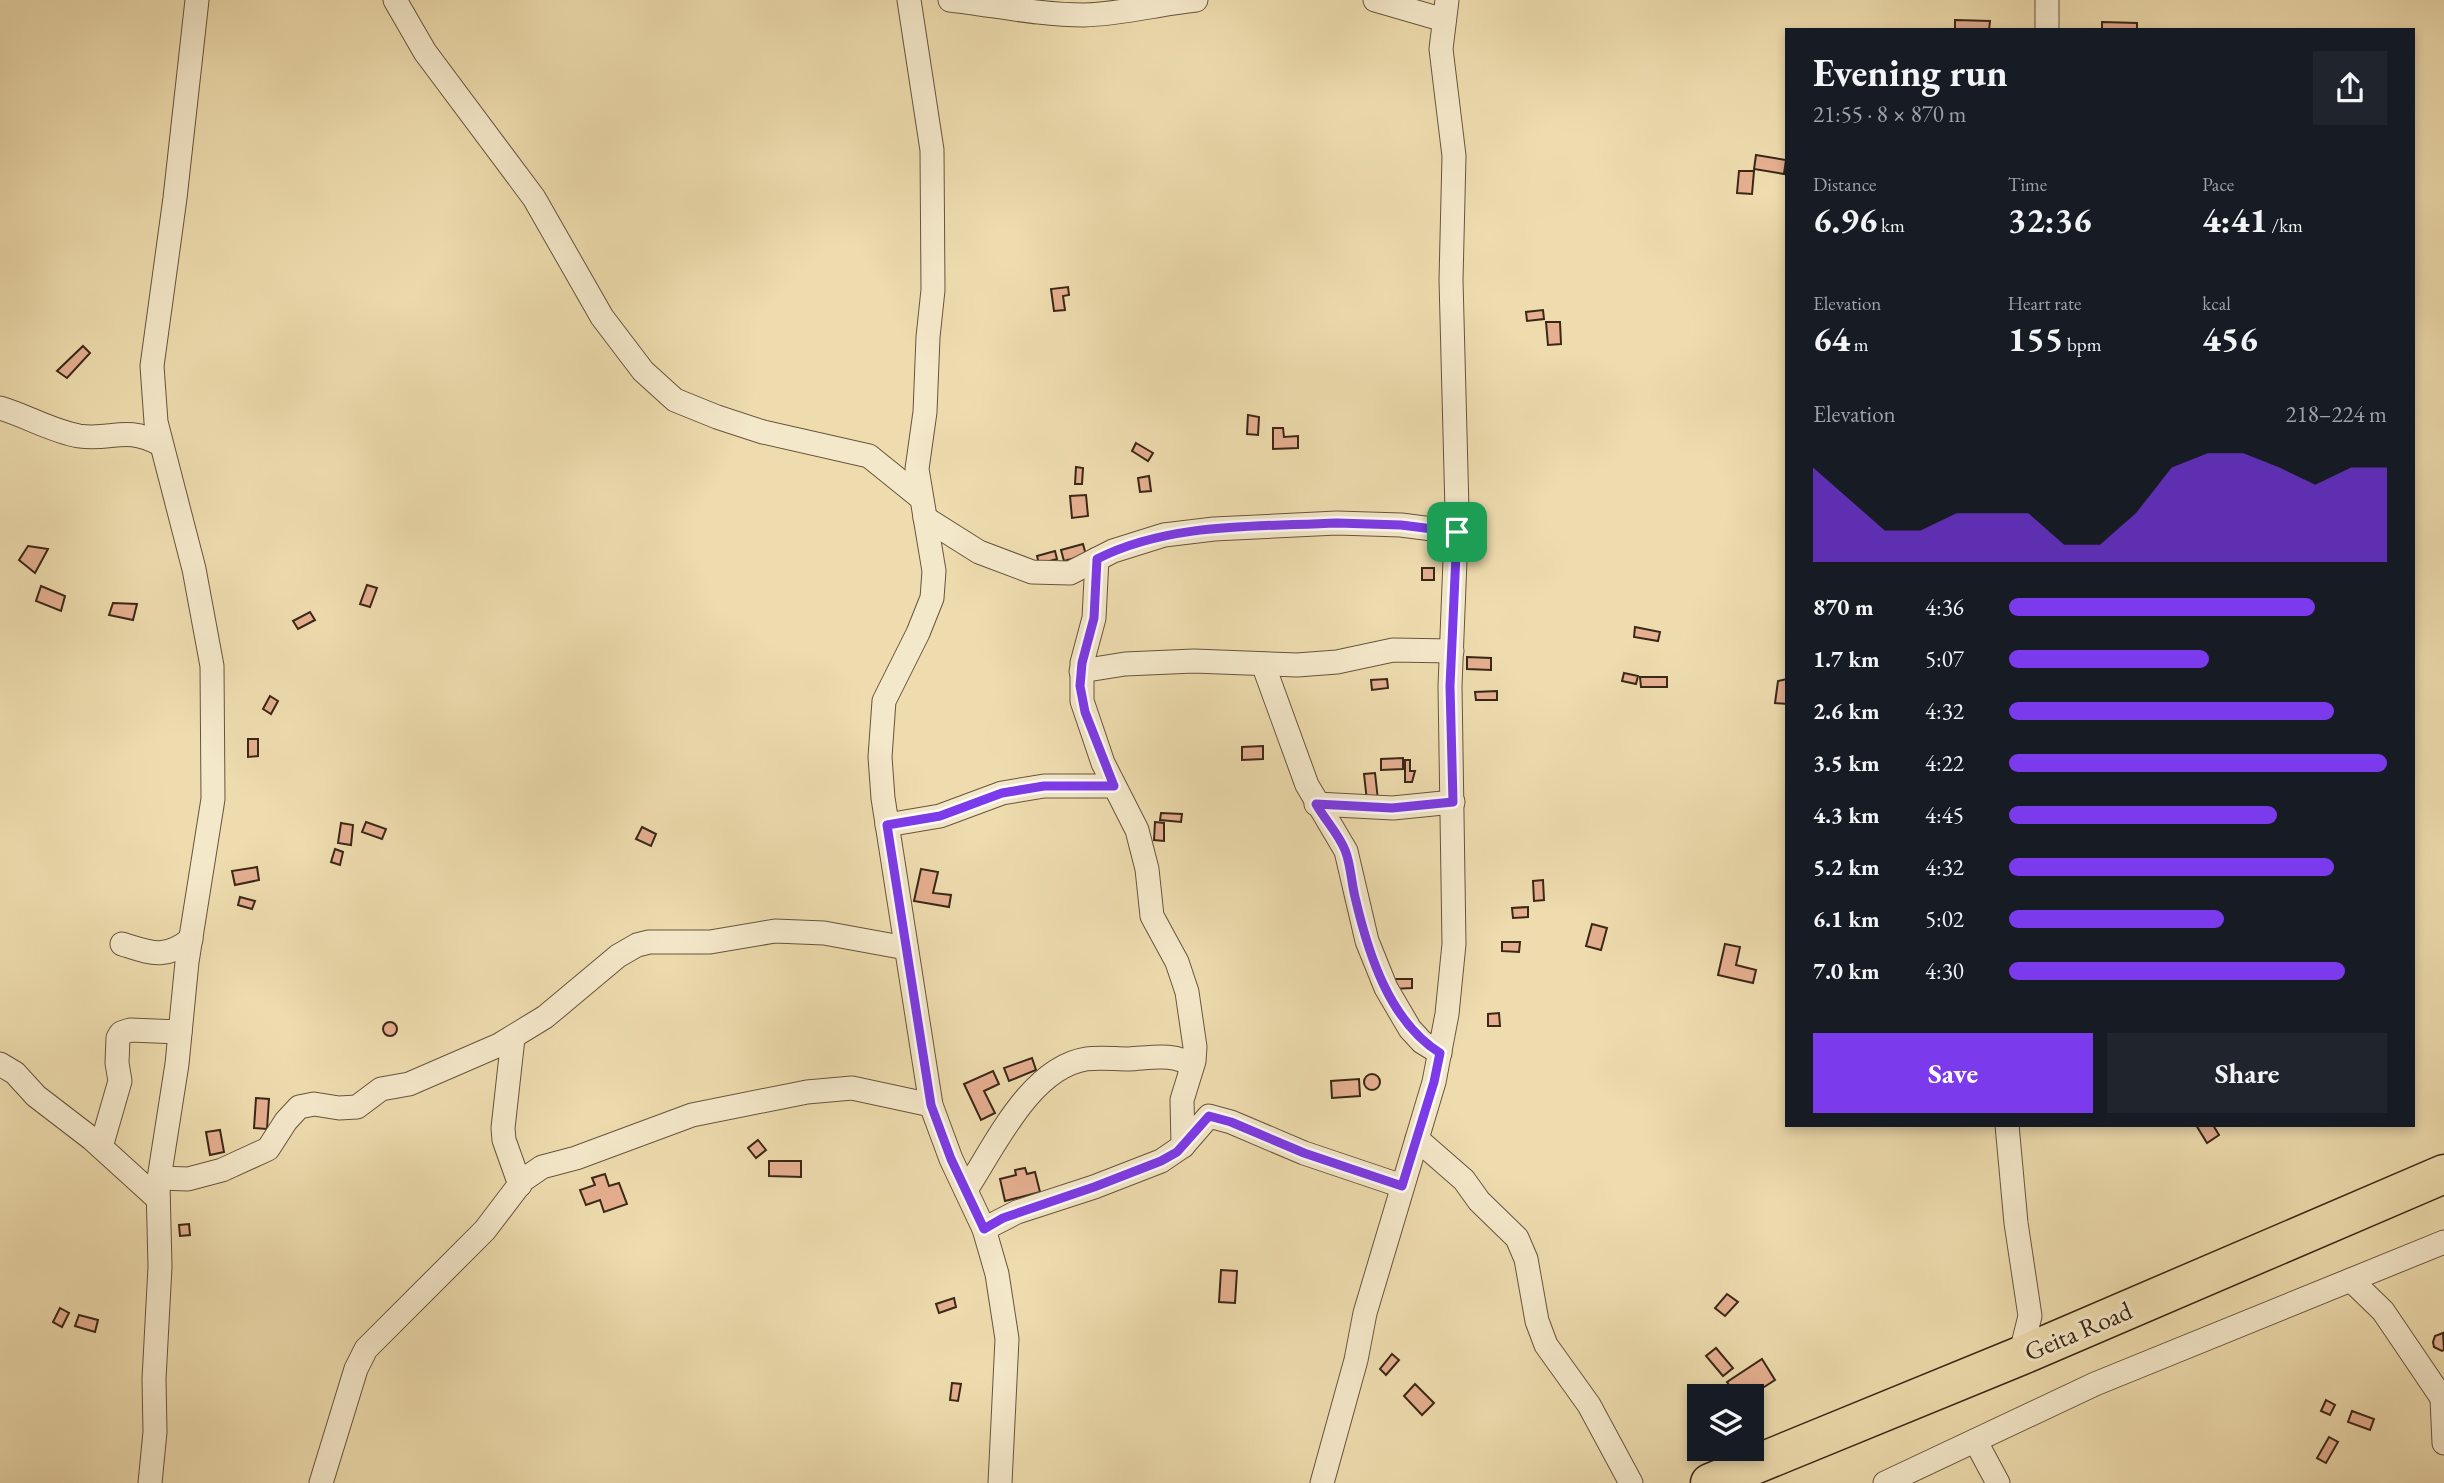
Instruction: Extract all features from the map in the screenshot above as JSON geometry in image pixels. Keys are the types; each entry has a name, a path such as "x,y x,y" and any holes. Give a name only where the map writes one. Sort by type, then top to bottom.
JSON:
{"highway":[{"name":"Geita Road","path":"1710,1483 2020,1356 2444,1174"}],"street":[{"path":"150,1483 160,1267 158,1189 191,939 213,799 212,666 194,569 160,444 152,366 176,198 197,0"},
{"path":"395,0 425,52 534,198 602,317 643,371 675,400 763,432 869,456 923,508 979,552 1032,572 1070,573 1113,551 1164,535 1214,529 1337,523 1401,525 1457,532"},
{"path":"909,0 930,138 934,205 933,290 925,412 918,469 934,571 932,598 884,701 880,757 887,825 931,1105 984,1229 997,1274 1007,1339 1000,1483"},
{"path":"950,0 1083,15 1120,13 1196,0"},
{"path":"1322,1483 1356,1360 1365,1313 1389,1240 1440,1053 1454,944 1452,652 1457,532 1456,380 1451,280 1454,156 1441,49 1445,10 1375,0"},
{"path":"2047,0 2047,28"},
{"path":"0,408 48,428 80,436 125,432 148,437 160,444"},
{"path":"1097,559 1094,618 1081,671 1082,701 1103,763 1126,806 1140,840 1147,869 1152,916 1177,962 1187,992 1195,1047 1182,1100 1183,1146"},
{"path":"1081,671 1125,664 1184,661 1319,664 1393,650 1452,652"},
{"path":"1262,664 1288,738 1316,804 1346,851 1363,929 1386,988 1410,1028 1422,1042 1440,1053"},
{"path":"887,825 940,816 1002,793 1044,786 1114,786"},
{"path":"1316,804 1392,808 1453,802"},
{"path":"158,1189 222,1170 268,1149 286,1121 299,1107 314,1104 339,1108 357,1107 381,1089 409,1084 513,1038 545,1017 618,956 649,942 695,944 775,931 824,933 906,948"},
{"path":"122,944 164,954 172,952 191,939"},
{"path":"102,1147 104,1132 119,1092 117,1042 121,1033 130,1030 180,1032"},
{"path":"513,1038 503,1128 506,1146 520,1185"},
{"path":"966,1190 1022,1101 1054,1071 1084,1059 1098,1058 1161,1056 1192,1066"},
{"path":"0,1064 15,1073 36,1096 158,1189"},
{"path":"321,1483 352,1380 366,1349 485,1230 520,1185 542,1167 576,1158 692,1115 807,1092 852,1088 931,1105"},
{"path":"984,1229 1003,1218 1161,1161 1183,1146 1209,1116 1231,1122 1304,1153 1402,1186"},
{"path":"2004,1127 2030,1317 2020,1356"},
{"path":"1417,1139 1464,1180 1479,1201 1517,1238 1526,1259 1537,1321 1546,1345 1590,1405 1631,1483"},
{"path":"1885,1483 2095,1384 2444,1242"},
{"path":"2350,1280 2383,1311 2443,1400 2444,1443"},
{"path":"1976,1442 1998,1483"}],"building":[{"path":"1955,20 1990,21 1989,28 1955,28"},
{"path":"2102,22 2137,23 2137,28 2102,28"},
{"path":"1756,155 1785,160 1784,174 1754,169"},
{"path":"1739,171 1754,171 1752,194 1737,193"},
{"path":"1068,287 1069,295 1063,296 1065,310 1054,311 1051,289"},
{"path":"1543,310 1544,319 1527,321 1526,312"},
{"path":"1546,322 1560,322 1561,344 1548,345"},
{"path":"83,346 90,353 67,378 57,371"},
{"path":"1248,415 1259,417 1258,435 1247,434"},
{"path":"1273,428 1283,428 1284,437 1298,436 1298,448 1273,449"},
{"path":"1136,443 1153,453 1148,461 1132,451"},
{"path":"1076,467 1083,468 1082,484 1075,484"},
{"path":"1149,476 1151,491 1140,492 1138,478"},
{"path":"1086,495 1088,516 1072,518 1070,496"},
{"path":"1083,544 1086,555 1064,561 1061,550"},
{"path":"28,546 48,549 35,573 19,560"},
{"path":"1055,551 1057,559 1039,564 1037,556"},
{"path":"1422,568 1434,568 1434,580 1422,580"},
{"path":"367,585 377,588 370,607 360,604"},
{"path":"41,586 65,596 61,611 36,601"},
{"path":"113,603 137,604 133,620 109,615"},
{"path":"310,612 315,620 298,629 293,621"},
{"path":"1635,627 1660,632 1658,641 1634,637"},
{"path":"1467,657 1491,658 1491,670 1467,669"},
{"path":"1624,673 1638,676 1636,684 1622,681"},
{"path":"1640,677 1667,677 1667,687 1641,687"},
{"path":"1387,679 1388,688 1372,690 1371,680"},
{"path":"1785,679 1785,704 1775,703 1778,681"},
{"path":"1497,691 1497,700 1476,700 1475,692"},
{"path":"270,696 278,701 271,714 263,709"},
{"path":"248,739 258,739 258,756 248,757"},
{"path":"1263,746 1263,759 1242,760 1242,747"},
{"path":"1403,758 1403,769 1381,770 1381,759"},
{"path":"1405,760 1410,760 1410,771 1415,771 1412,782 1405,782"},
{"path":"1375,773 1378,800 1367,801 1364,774"},
{"path":"1161,813 1182,814 1181,822 1160,820"},
{"path":"366,822 386,829 382,839 362,832"},
{"path":"1155,822 1164,823 1164,841 1154,840"},
{"path":"341,823 353,825 351,845 338,843"},
{"path":"642,827 656,834 651,846 636,839"},
{"path":"335,849 343,852 340,865 331,862"},
{"path":"257,867 259,880 235,885 232,871"},
{"path":"921,869 938,872 933,893 951,895 949,907 914,901"},
{"path":"1543,880 1544,900 1534,901 1533,881"},
{"path":"240,897 255,901 252,909 238,905"},
{"path":"1528,907 1528,917 1513,918 1512,908"},
{"path":"1592,924 1607,928 1601,950 1586,946"},
{"path":"1502,942 1520,942 1519,952 1502,951"},
{"path":"1725,944 1740,947 1736,965 1756,970 1753,983 1718,975"},
{"path":"1393,979 1412,979 1412,988 1393,989"},
{"path":"1499,1013 1500,1026 1488,1026 1488,1014"},
{"path":"390,1022 395,1024 395,1034 390,1036 385,1034 383,1029 385,1024"},
{"path":"1032,1058 1036,1070 1009,1081 1004,1068"},
{"path":"993,1071 999,1084 984,1091 995,1113 981,1120 964,1084"},
{"path":"1372,1074 1380,1082 1372,1090 1364,1082"},
{"path":"1359,1079 1360,1096 1332,1098 1331,1081"},
{"path":"256,1098 269,1099 267,1129 254,1128"},
{"path":"2197,1127 2214,1127 2219,1135 2207,1143"},
{"path":"220,1130 224,1152 210,1155 206,1132"},
{"path":"758,1140 766,1150 756,1158 748,1148"},
{"path":"769,1161 801,1161 801,1177 769,1176"},
{"path":"1025,1168 1027,1174 1035,1172 1040,1192 1005,1201 1000,1179 1016,1175 1015,1170"},
{"path":"605,1174 609,1186 619,1183 627,1204 604,1212 600,1200 586,1205 580,1190 595,1185 592,1178"},
{"path":"189,1224 190,1235 180,1236 179,1225"},
{"path":"1221,1270 1237,1271 1235,1303 1219,1302"},
{"path":"1727,1294 1738,1302 1725,1316 1715,1308"},
{"path":"954,1298 956,1307 939,1313 936,1304"},
{"path":"60,1308 69,1313 62,1327 53,1322"},
{"path":"79,1315 98,1320 95,1332 75,1326"},
{"path":"2443,1333 2442,1351 2434,1347 2433,1342 2435,1336"},
{"path":"1716,1348 1733,1368 1723,1376 1706,1356"},
{"path":"1392,1354 1399,1360 1386,1375 1380,1369"},
{"path":"1762,1359 1775,1380 1764,1387 1764,1384 1727,1382"},
{"path":"952,1383 961,1384 958,1401 950,1400"},
{"path":"1415,1384 1434,1403 1422,1415 1404,1396"},
{"path":"2326,1400 2335,1405 2330,1415 2321,1411"},
{"path":"2352,1411 2374,1419 2370,1430 2348,1422"},
{"path":"2329,1437 2338,1442 2326,1463 2317,1458"}],"route":[{"path":"1337,523 1401,525 1457,532 1450,686 1453,802 1417,808 1316,804 1346,851 1367,942 1386,988 1410,1028 1422,1042 1440,1053 1434,1082 1402,1186 1304,1153 1231,1122 1209,1116 1202,1121 1189,1141 1161,1161 1003,1218 984,1229 951,1159 931,1105 917,1031 887,825 940,816 1002,793 1044,786 1114,786 1085,712 1080,686 1082,663 1094,618 1097,559 1113,551 1164,535 1214,529 1337,523"}]}
